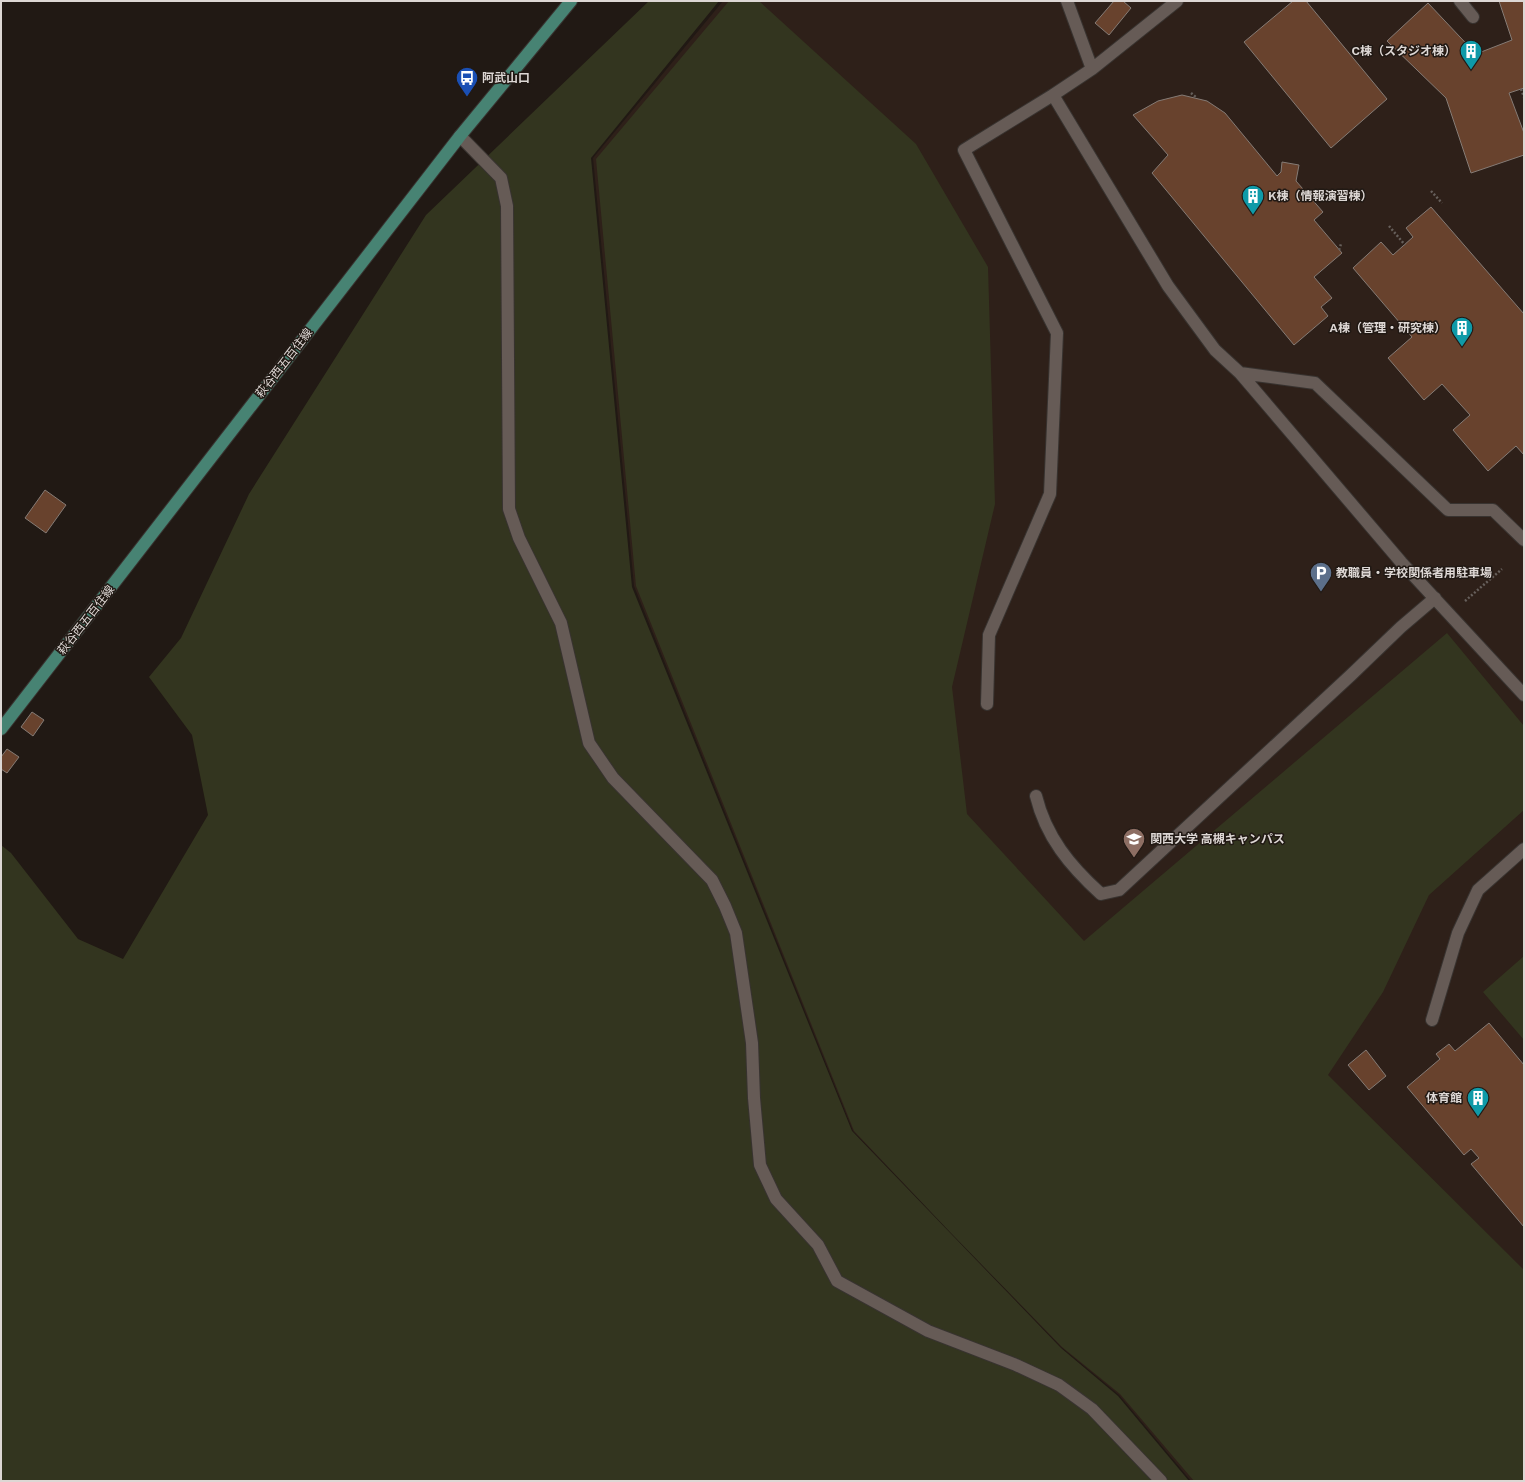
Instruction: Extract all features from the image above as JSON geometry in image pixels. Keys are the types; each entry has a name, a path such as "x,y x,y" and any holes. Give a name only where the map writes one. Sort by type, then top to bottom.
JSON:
{"main road":[{"name":"萩谷西五百住線","path":"1,729 460,136 571,1"}],"street":[{"path":"1067,1 1092,69"},
{"path":"987,704 989,635 1050,494 1057,333 964,150 1053,96 1092,69 1177,1"},
{"path":"1460,1 1473,17"},
{"path":"1053,96 1168,286 1215,350 1240,373 1401,562 1524,695"},
{"path":"460,136 501,178 507,206 509,509 519,538 561,623 589,743 613,778 712,880 731,920 736,933 752,1043 754,1098 760,1165 776,1199 818,1245 837,1281 928,1331 1016,1364 1059,1385 1092,1409 1161,1481"},
{"path":"1240,373 1314,383 1448,510 1493,510 1524,540"},
{"path":"1036,796 1040,811 1060,850 1082,877 1101,894 1119,890 1352,675 1401,627 1435,598"},
{"path":"1432,1020 1458,933 1478,890 1524,849"}],"path":[{"path":"1521,89 1524,97"},
{"path":"1191,93 1197,98"},
{"path":"1431,191 1442,203"},
{"path":"1389,226 1405,245"},
{"path":"1339,250 1342,244"},
{"path":"1449,614 1502,569"}],"shaded area":[{"name":"関西大学 高槻キャンパス","path":"723,1 1524,1 1524,1481 1191,1481 1119,1395 1061,1347 853,1131 634,586 593,158"}],"green space":[{"path":"649,1 719,1 591,158 632,587 852,1131 1061,1348 1118,1396 1189,1481 1,1481 1,845 11,853 78,939 123,959 208,815 192,735 149,677 181,638 249,494 426,215"},
{"path":"729,1 759,1 916,144 988,267 995,504 952,687 967,814 1084,941 1447,633 1524,726 1524,810 1429,895 1383,992 1328,1075 1524,1270 1524,1481 1194,1481 1120,1394 1062,1347 854,1131 636,586 596,159"},
{"path":"1524,956 1524,1040 1483,992"}],"building":[{"path":"1114,1 1123,1 1131,8 1109,35 1095,23"},
{"path":"1293,1 1306,1 1387,99 1331,148 1244,42"},
{"name":"C棟（スタジオ棟）","path":"1499,1 1524,1 1524,88 1509,93 1524,133 1524,155 1471,173 1446,98 1387,41 1428,3 1476,54 1512,40"},
{"name":"K棟（情報演習棟）","path":"1182,95 1207,101 1225,113 1277,176 1281,172 1282,162 1299,165 1296,181 1323,212 1314,220 1342,253 1314,277 1332,298 1321,307 1328,316 1294,345 1152,173 1168,155 1133,115 1158,101"},
{"name":"A棟（管理・研究棟）","path":"1431,207 1524,314 1524,455 1516,446 1488,471 1453,430 1470,415 1442,384 1424,400 1388,358 1412,337 1353,268 1381,242 1393,255 1413,237 1406,228"},
{"path":"45,490 66,505 46,533 25,518"},
{"path":"32,712 44,720 33,736 21,727"},
{"path":"7,749 19,757 7,773 1,769 1,757"},
{"name":"体育館","path":"1489,1023 1524,1065 1524,1227 1471,1164 1479,1158 1471,1149 1464,1155 1407,1087 1440,1059 1436,1054 1449,1044 1455,1051"},
{"path":"1366,1050 1386,1076 1369,1090 1348,1065"}],"place":[{"name":"C棟（スタジオ棟）","path":"1471,70"},
{"name":"阿武山口","path":"467,98"},
{"name":"K棟（情報演習棟）","path":"1253,216"},
{"name":"A棟（管理・研究棟）","path":"1462,348"},
{"name":"教職員・学校関係者用駐車場","path":"1321,592"},
{"name":"関西大学 高槻キャンパス","path":"1134,858"},
{"name":"体育館","path":"1478,1118"}]}
